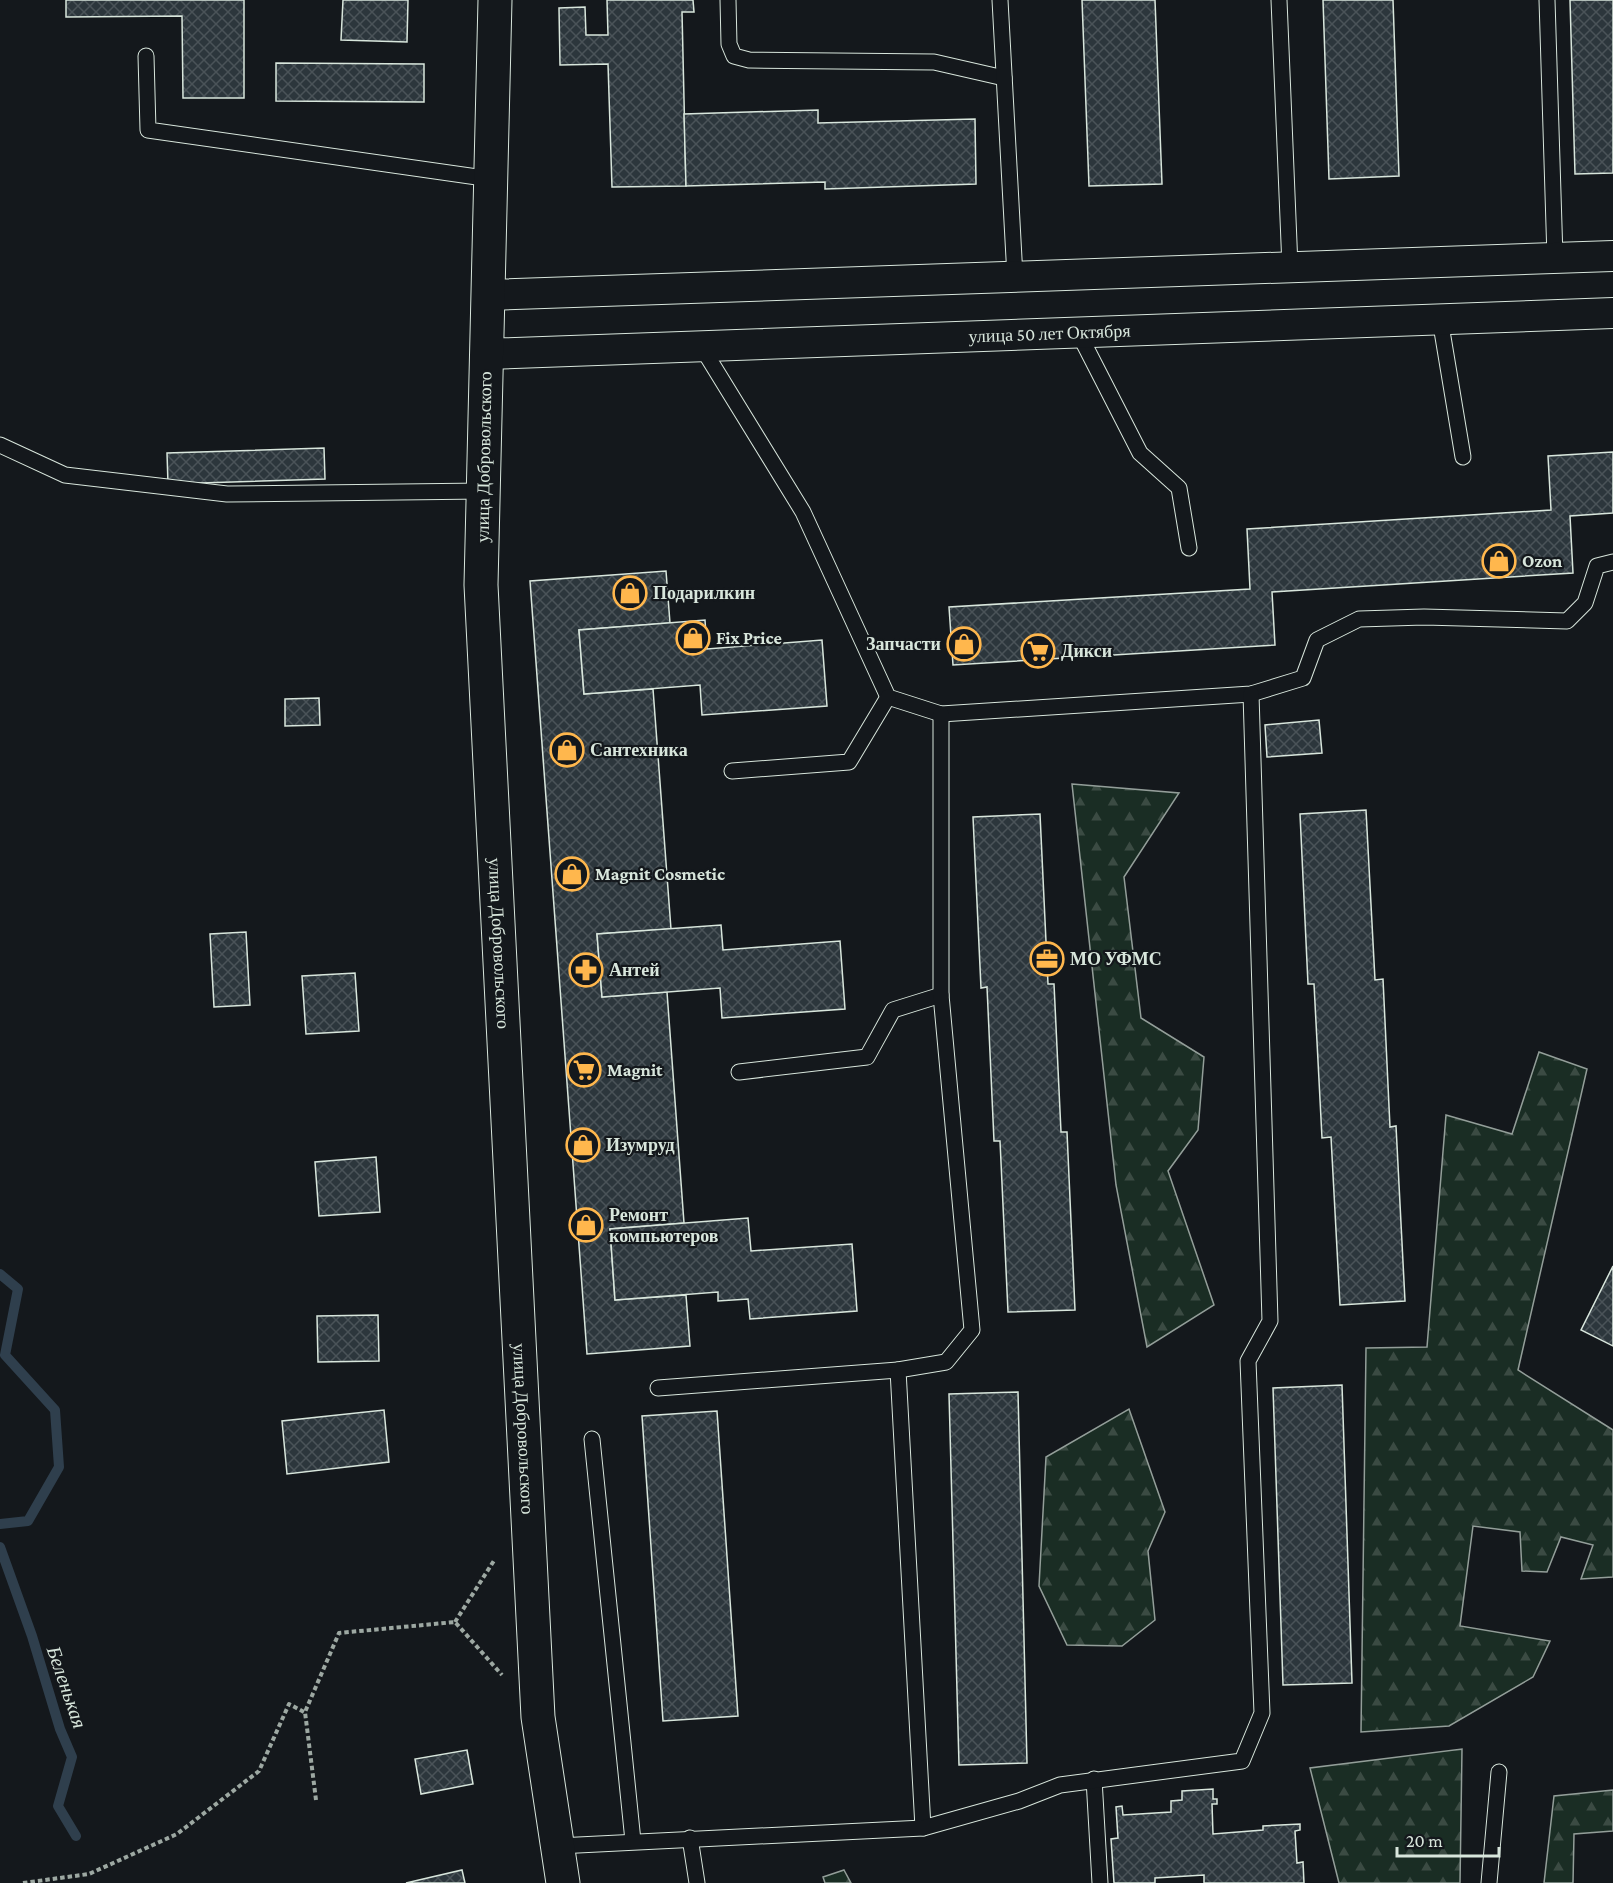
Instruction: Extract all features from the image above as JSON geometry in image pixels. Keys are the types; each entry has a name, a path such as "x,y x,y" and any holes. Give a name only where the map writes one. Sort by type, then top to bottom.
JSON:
{"street":[{"name":"улица Добровольского","path":"495,0 481,585 538,1717 563,1883"},
{"path":"488,295 1613,256"},
{"name":"улица 50 лет Октября","path":"486,354 1613,313"}],"lane":[{"path":"728,0 729,44 734,56 749,60 934,62 1004,78"},
{"path":"1000,0 1016,277"},
{"path":"1279,0 1290,267"},
{"path":"1547,0 1555,258"},
{"path":"146,56 148,130 490,179"},
{"path":"1440,319 1463,457"},
{"path":"1078,332 1140,453 1179,488 1189,548"},
{"path":"701,346 803,512 888,697 941,714 1251,694 1304,678 1317,640 1359,619 1424,617 1567,621 1586,603 1597,566 1613,562"},
{"path":"0,445 65,475 227,494 483,491"},
{"path":"558,1846 923,1828 1019,1802 1060,1785 1242,1761 1262,1713 1248,1361 1270,1321 1251,694"},
{"path":"732,771 849,762 888,697"},
{"path":"658,1388 898,1370 946,1362 972,1330 941,995 941,714"},
{"path":"739,1072 867,1057 893,1010 941,995"},
{"path":"898,1370 923,1828"},
{"path":"592,1439 633,1841"},
{"path":"1489,1883 1499,1772"},
{"path":"1094,1779 1100,1883"},
{"path":"690,1838 697,1883"}],"path":[{"path":"455,1622 497,1555"},
{"path":"455,1622 538,1717"},
{"path":"316,1800 305,1712 339,1633 455,1622"},
{"path":"23,1883 89,1874 177,1834 259,1771 289,1704 305,1712"}],"green space":[{"path":"1072,784 1179,793 1124,877 1141,1018 1204,1057 1198,1130 1168,1171 1214,1305 1147,1347 1116,1185"},
{"path":"1539,1052 1587,1069 1518,1370 1613,1430 1613,1577 1581,1579 1593,1545 1561,1537 1547,1572 1522,1571 1520,1532 1473,1526 1460,1626 1550,1641 1533,1677 1449,1726 1361,1732 1366,1348 1427,1347 1446,1115 1512,1134"},
{"path":"1129,1409 1165,1512 1148,1551 1155,1620 1122,1646 1067,1645 1039,1586 1046,1457"},
{"path":"1462,1749 1460,1883 1339,1883 1310,1768"},
{"path":"1613,1790 1613,1831 1574,1834 1573,1883 1544,1883 1554,1796"},
{"path":"844,1870 851,1883 825,1883 823,1877"}],"building":[{"path":"66,0 244,0 244,98 183,98 182,16 66,17"},
{"path":"343,0 408,0 407,42 341,40"},
{"path":"607,0 693,0 694,12 682,12 686,186 612,187 608,64 560,65 559,8 585,7 586,35 608,35"},
{"path":"1082,0 1155,0 1162,184 1089,186"},
{"path":"1323,0 1393,0 1399,176 1329,179"},
{"path":"1570,0 1613,0 1613,173 1575,174"},
{"path":"276,63 424,64 424,102 276,101"},
{"path":"818,110 818,123 975,119 976,184 825,189 825,182 686,186 684,114"},
{"path":"324,448 325,479 168,484 167,453"},
{"path":"1613,452 1613,513 1570,516 1573,573 1272,592 1275,645 953,665 949,607 1250,589 1247,529 1551,510 1548,456"},
{"path":"666,571 670,623 579,630 584,694 653,689 671,929 597,934 602,997 667,992 684,1223 610,1229 615,1300 686,1295 690,1346 587,1354 530,581"},
{"path":"705,620 707,649 822,640 827,706 702,715 700,685 584,694 579,630"},
{"path":"319,698 320,725 285,726 285,699"},
{"path":"1319,720 1322,753 1267,757 1265,725"},
{"path":"1366,810 1375,980 1383,979 1390,1127 1396,1126 1405,1301 1340,1305 1331,1137 1322,1138 1314,984 1308,984 1300,814"},
{"path":"1040,814 1048,984 1054,984 1061,1132 1067,1132 1075,1310 1008,1312 1000,1141 994,1141 987,987 981,988 973,817"},
{"path":"721,925 723,950 840,941 845,1009 722,1018 720,988 602,997 597,934"},
{"path":"246,932 250,1005 214,1007 210,934"},
{"path":"355,973 359,1031 306,1034 302,976"},
{"path":"376,1157 380,1212 319,1216 315,1162"},
{"path":"748,1218 751,1251 852,1244 857,1311 750,1319 748,1299 718,1301 718,1292 615,1300 610,1229"},
{"path":"1613,1266 1613,1346 1581,1330"},
{"path":"378,1315 379,1361 318,1362 317,1316"},
{"path":"1342,1385 1352,1683 1283,1685 1273,1388"},
{"path":"1018,1392 1027,1763 959,1765 949,1394"},
{"path":"384,1410 389,1462 287,1474 282,1421"},
{"path":"717,1411 738,1716 663,1721 642,1416"},
{"path":"467,1750 473,1784 421,1794 415,1759"},
{"path":"1213,1789 1213,1799 1217,1799 1217,1804 1212,1804 1213,1834 1263,1830 1263,1826 1300,1824 1300,1830 1295,1831 1297,1863 1303,1862 1304,1883 1204,1883 1204,1875 1155,1878 1155,1883 1114,1883 1111,1839 1118,1838 1116,1807 1122,1806 1123,1815 1171,1812 1171,1801 1182,1800 1182,1791"},
{"path":"462,1870 465,1883 406,1883"}],"waterway":[{"name":"Беленькая","path":"0,1274 18,1289 5,1355 55,1410 59,1467 28,1521 0,1524"},
{"name":"Беленькая","path":"0,1547 32,1636 60,1729 72,1757 58,1806 76,1836"}],"place":[{"name":"Ozon","path":"1499,561"},
{"name":"Подарилкин","path":"630,593"},
{"name":"Fix Price","path":"693,638"},
{"name":"Запчасти","path":"964,644"},
{"name":"Дикси","path":"1038,651"},
{"name":"Сантехника","path":"567,750"},
{"name":"Magnit Cosmetic","path":"572,874"},
{"name":"МО УФМС","path":"1047,959"},
{"name":"Антей","path":"586,970"},
{"name":"Magnit","path":"584,1070"},
{"name":"Изумруд","path":"583,1145"},
{"name":"Ремонт компьютеров","path":"586,1225"}]}
